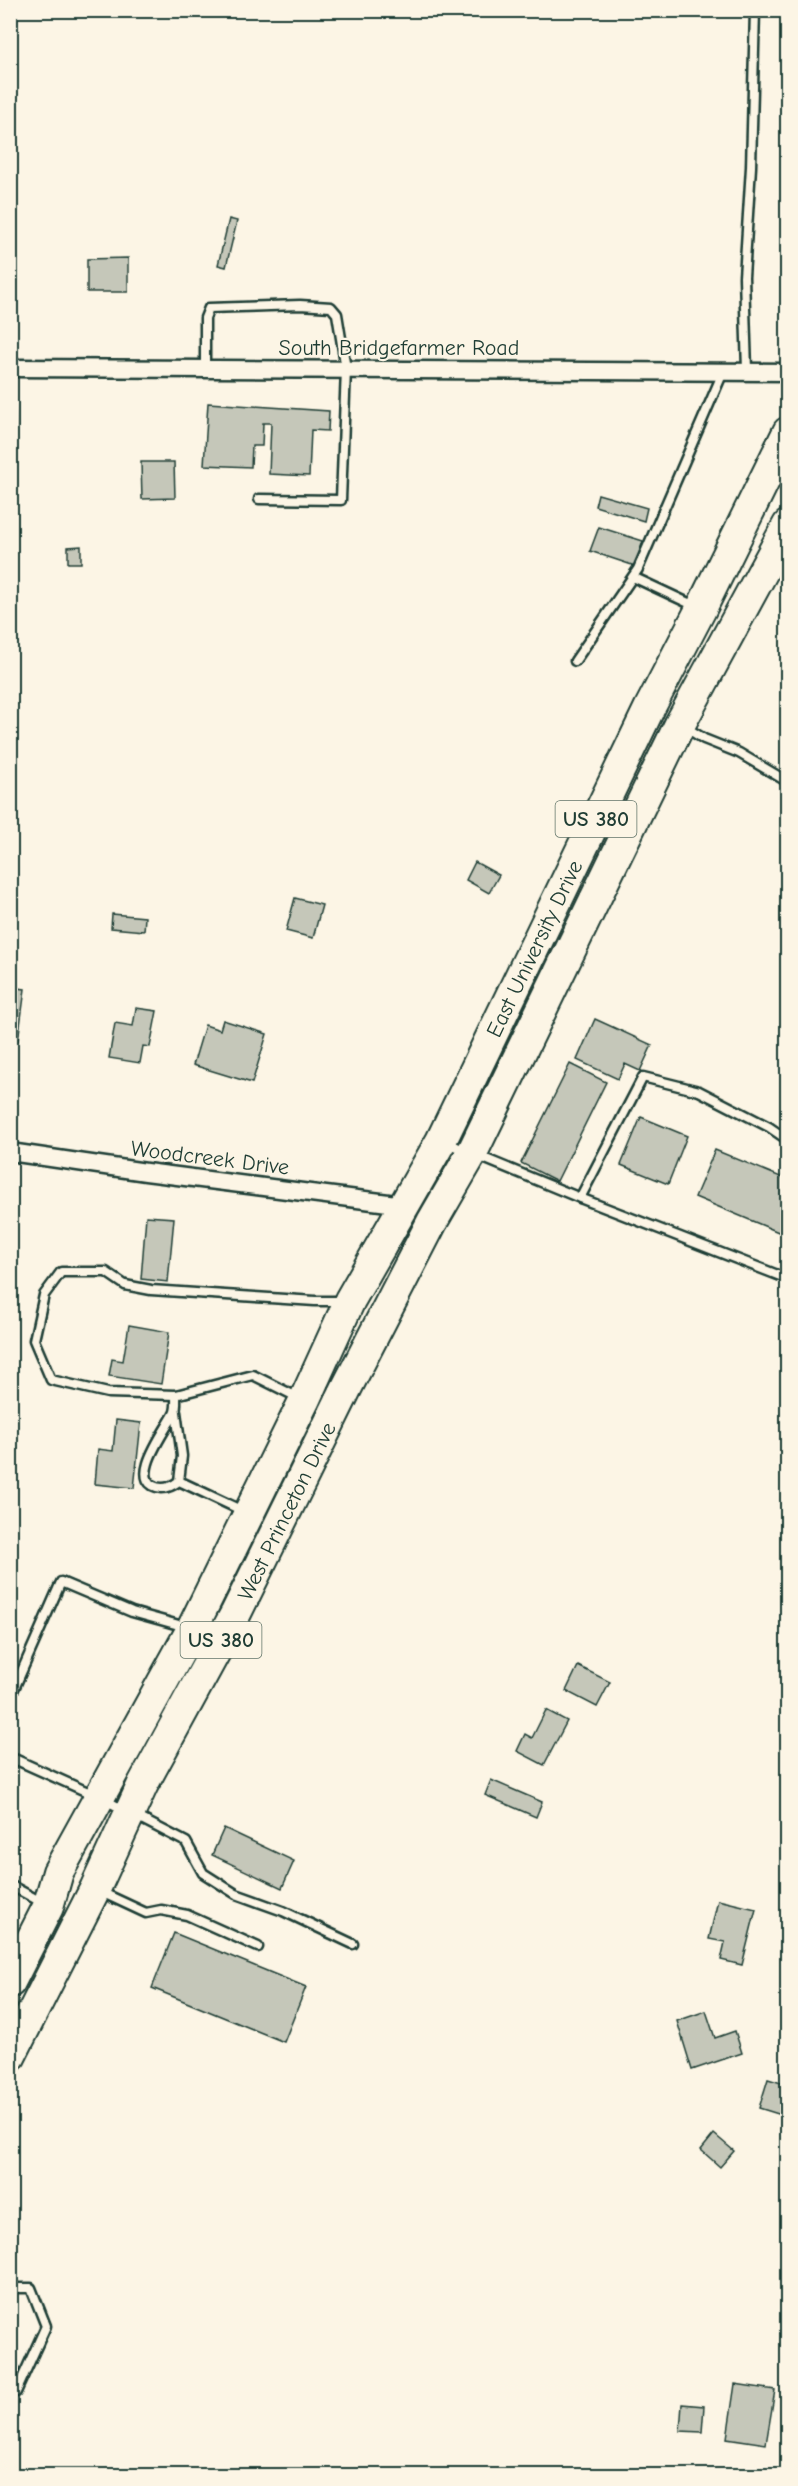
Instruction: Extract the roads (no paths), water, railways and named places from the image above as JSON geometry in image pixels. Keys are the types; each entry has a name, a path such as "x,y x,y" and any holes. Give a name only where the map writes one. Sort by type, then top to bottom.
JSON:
{"highway":[{"name":"East University Drive","path":"404,1205 441,1141 650,707 788,432"},
{"name":"East University Drive","path":"432,1222 472,1153 680,724 788,525"},
{"name":"West Princeton Drive","path":"10,1982 48,1906 58,1872 101,1798 192,1629 304,1401 350,1300 404,1205"},
{"name":"West Princeton Drive","path":"10,2057 95,1889 143,1784 235,1615 342,1397 432,1222"}],"street":[{"name":"South Bridgefarmer Road","path":"10,368 788,372"},
{"name":"Woodcreek Drive","path":"10,1152 404,1205"}],"lane":[{"path":"747,370 744,276 751,166 755,10"},
{"path":"206,369 205,318 209,308 300,305 331,307 337,314 346,369 341,500 259,499"},
{"path":"575,661 638,569 724,370"},
{"path":"633,577 701,609"},
{"path":"680,724 704,739 739,753 788,782"},
{"path":"580,1198 643,1077 699,1091 769,1127 788,1140"},
{"path":"441,1141 788,1279"},
{"path":"304,1401 253,1375 176,1395 108,1393 51,1380 34,1340 44,1295 61,1272 106,1272 125,1285 151,1290 315,1301 350,1300"},
{"path":"176,1395 182,1456 179,1481"},
{"path":"176,1412 148,1461 146,1473 148,1480 157,1487 166,1488 179,1481"},
{"path":"179,1481 249,1514"},
{"path":"10,1698 61,1582 132,1612 192,1629"},
{"path":"10,1756 101,1798 186,1842 203,1873 236,1894 284,1911 353,1944"},
{"path":"10,1885 48,1906"},
{"path":"95,1889 146,1913 161,1910 187,1915 258,1947"},
{"path":"10,2288 31,2288 46,2326 16,2392 10,2390"}]}
